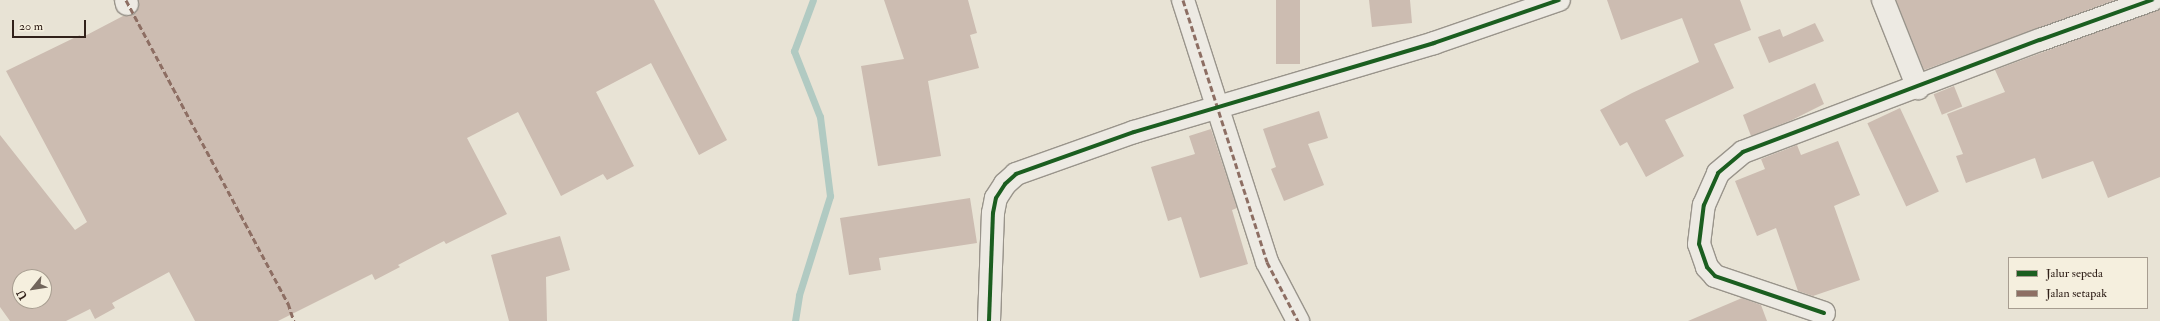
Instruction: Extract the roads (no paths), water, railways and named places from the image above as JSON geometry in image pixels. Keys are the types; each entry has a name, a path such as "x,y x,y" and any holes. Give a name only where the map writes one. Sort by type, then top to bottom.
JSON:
{"street":[{"path":"1184,0 1267,262 1298,321"},
{"path":"989,321 993,213 996,198 1005,184 1016,174 1034,166 1134,132 1434,42 1559,0"},
{"path":"1883,0 1918,88"},
{"path":"1824,313 1715,276 1707,267 1699,244 1704,205 1718,173 1743,152 1918,88 2040,40 2152,0"}],"waterway":[{"path":"795,321 799,295 830,196 820,117 794,51 813,0"}]}
